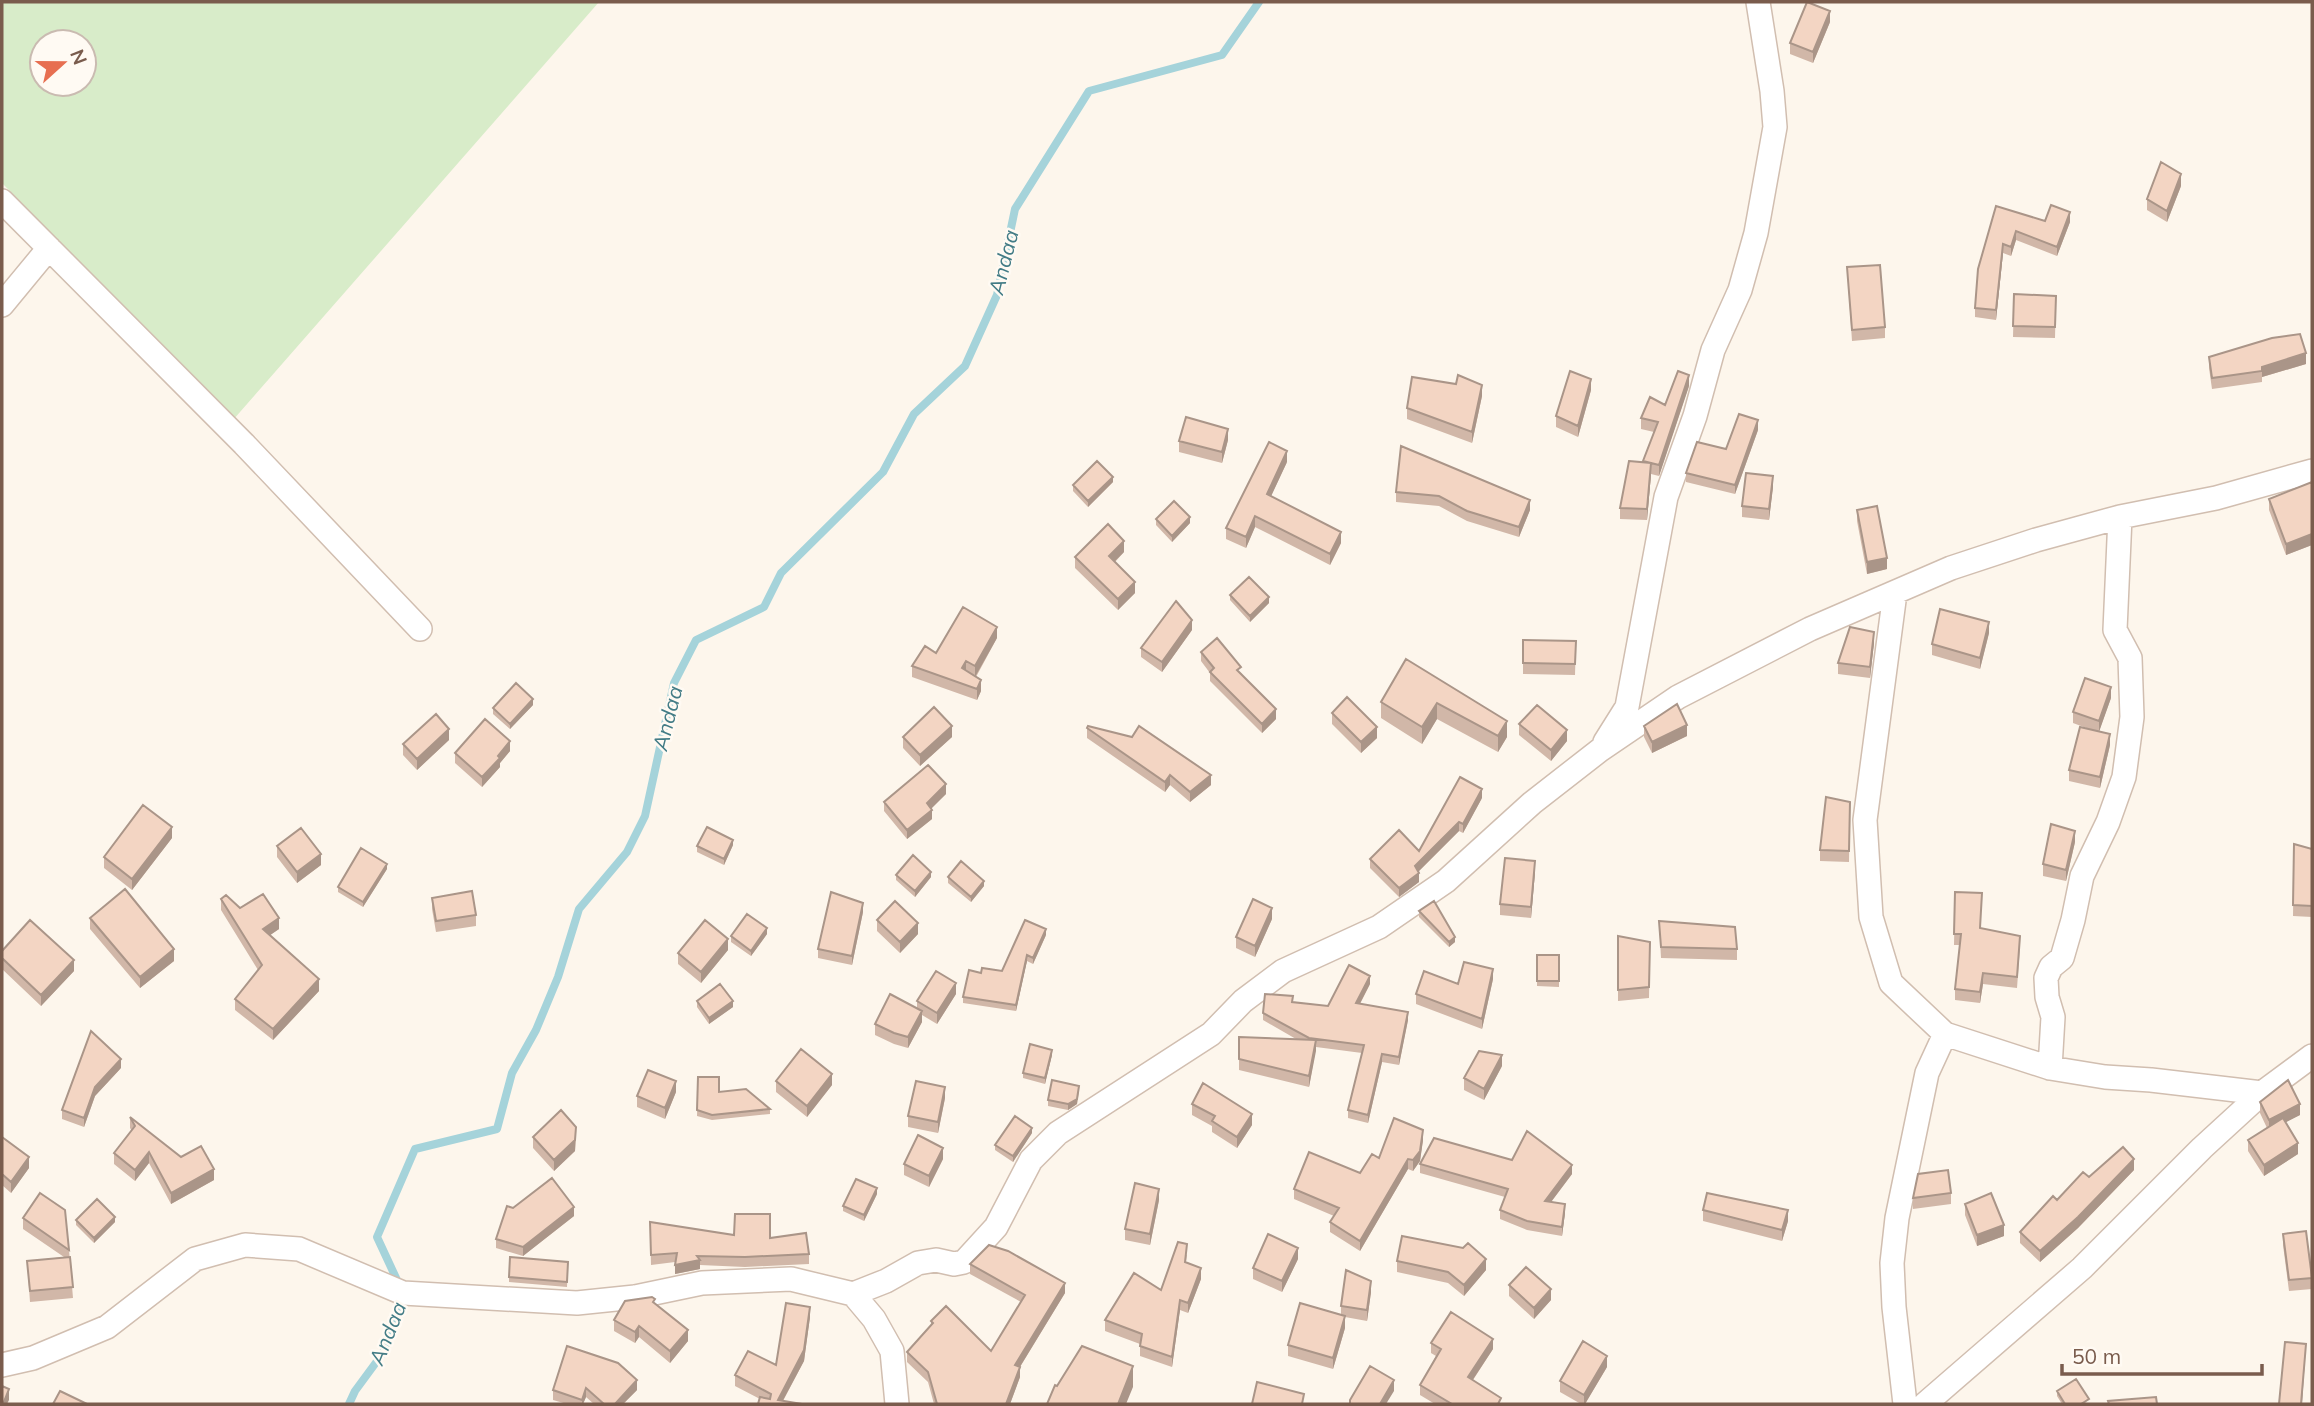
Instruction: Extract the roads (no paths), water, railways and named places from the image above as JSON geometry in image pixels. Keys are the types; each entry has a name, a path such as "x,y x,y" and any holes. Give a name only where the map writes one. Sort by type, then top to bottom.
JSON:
{"street":[{"path":"1600,750 1627,707 1666,497 1695,416 1713,350 1741,290 1756,233 1775,127 1771,79 1758,2"},
{"path":"2,201 244,444 420,629"},
{"path":"2,305 49,248"},
{"path":"2,1365 33,1358 107,1326 195,1259 245,1245 299,1249 403,1293 577,1303 635,1297 702,1283 790,1279 853,1294 886,1281 918,1263 936,1260 954,1264 964,1262 996,1227 1031,1160 1058,1133 1211,1034 1243,1000 1283,971 1379,927 1446,881 1532,803 1600,750 1678,696 1810,629 1951,568 2036,540 2120,517 2216,498 2312,471"},
{"path":"2050,1068 2053,1017 2047,997 2046,978 2051,967 2062,958 2082,876 2108,822 2124,777 2132,717 2130,658 2115,630 2120,517"},
{"path":"1895,593 1865,820 1871,917 1891,983 1945,1034 2050,1068 2105,1077 2263,1093"},
{"path":"1905,1404 1892,1263 1897,1218 1927,1073 1945,1034"},
{"path":"1925,1404 2082,1268 2203,1148 2263,1093 2312,1056"},
{"path":"853,1294 874,1319 892,1351 897,1404"}],"waterway":[{"name":"Andaa","path":"349,1404 355,1391 383,1353 403,1293 377,1237 415,1149 497,1129 512,1073 536,1030 558,977 579,909 627,852 645,816 674,683 696,640 764,607 781,573 883,472 914,414 965,366 997,295 1015,209 1089,91 1222,55 1259,2"}]}
